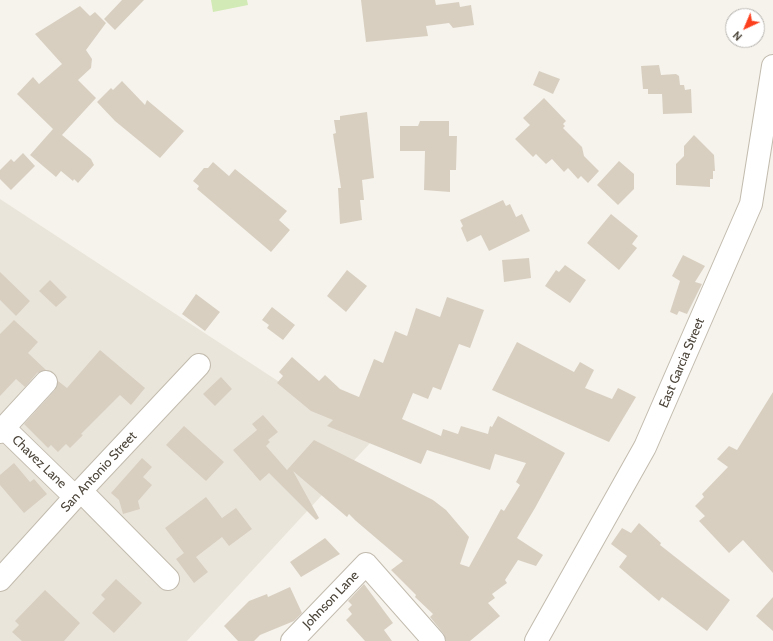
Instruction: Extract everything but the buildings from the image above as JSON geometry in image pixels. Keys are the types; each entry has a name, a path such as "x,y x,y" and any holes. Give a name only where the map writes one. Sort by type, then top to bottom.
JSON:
{"street":[{"name":"East Garcia Street","path":"536,641 645,447 751,204 773,66"},
{"name":"San Antonio Street","path":"0,580 199,365"},
{"path":"2,430 46,382"},
{"name":"Chavez Lane","path":"2,430 78,494 168,578"},
{"name":"Johnson Lane","path":"292,641 366,564 434,641"}],"shaded area":[{"path":"0,199 371,442 187,641 0,641"}],"green space":[{"path":"211,0 247,0 248,5 213,12"}]}
